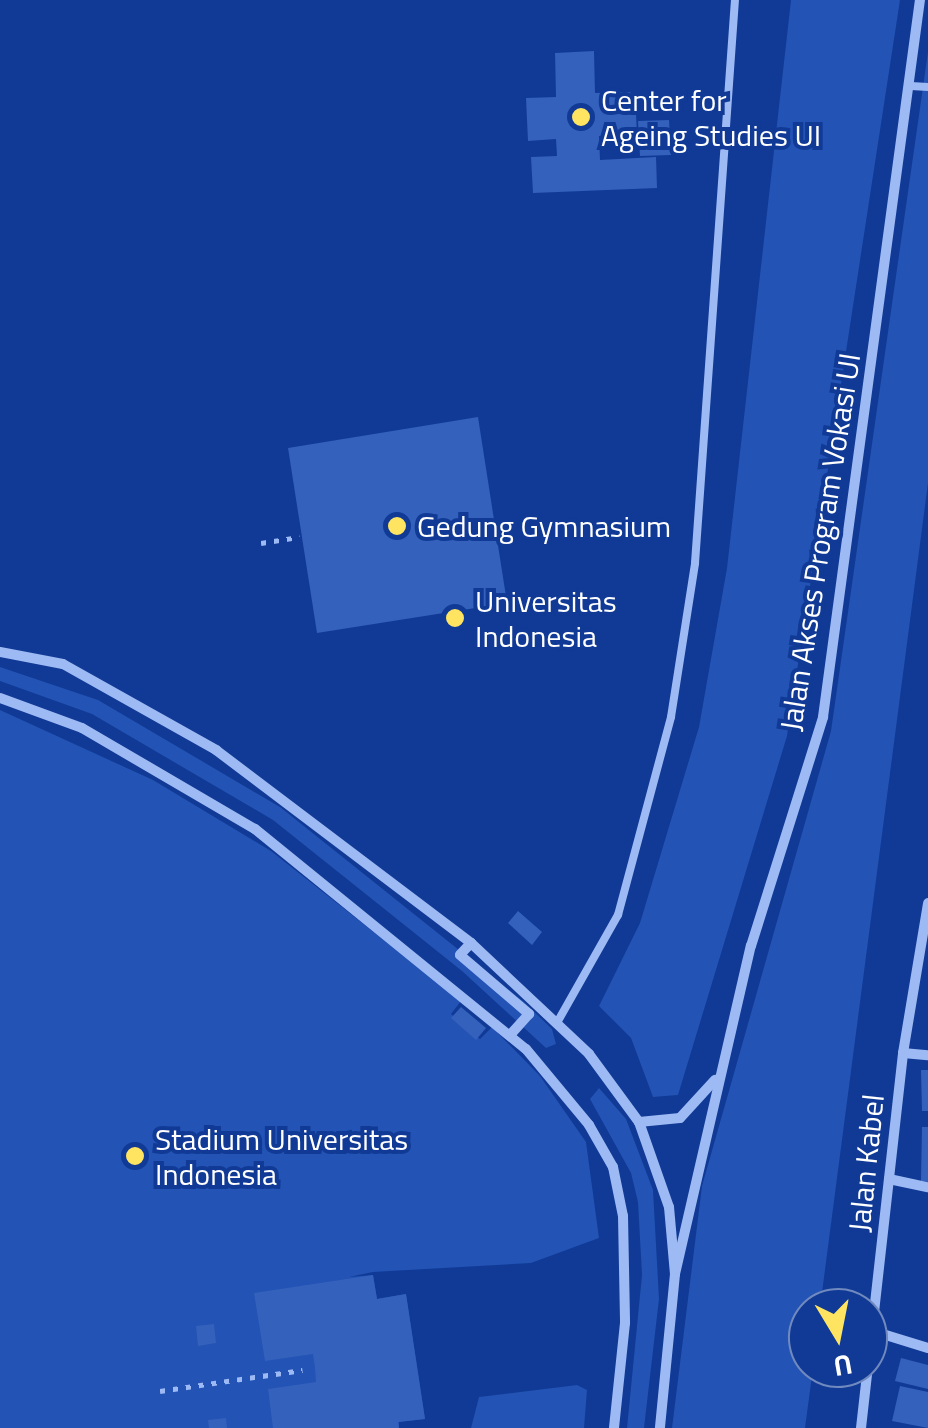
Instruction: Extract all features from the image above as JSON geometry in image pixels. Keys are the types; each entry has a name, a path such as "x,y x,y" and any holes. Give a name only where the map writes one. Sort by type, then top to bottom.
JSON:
{"street":[{"name":"Jalan Akses Program Vokasi UI","path":"675,1274 715,1080 824,717 912,86 920,0"},
{"path":"0,652 64,664 170,720 285,797 471,943 558,1021 639,1122 669,1207 675,1274 660,1428"},
{"path":"0,698 82,728 255,829 511,1034 589,1126 612,1167 623,1216 625,1308 614,1428"},
{"name":"Jalan Kabel","path":"880,1288 903,1054 928,903"},
{"path":"471,943 460,955 529,1014 511,1034"},
{"path":"903,1054 928,1055"},
{"name":"Jalan Akses Program Vokasi UI","path":"639,1122 680,1118 715,1080"},
{"path":"889,1179 928,1186"},
{"path":"888,1336 928,1348"},
{"name":"Jalan Kabel","path":"861,1428 867,1388"}],"lane":[{"path":"558,1021 618,915 670,717 694,564 735,0"},
{"path":"912,86 928,87"}],"path":[{"path":"260,544 300,536"},
{"path":"160,1391 302,1370"}],"shaded area":[{"path":"791,0 900,0 787,736 678,1095 653,1097 631,1038 599,1006 640,923 699,727 727,568"},
{"path":"928,52 928,483 823,1288 788,1288 788,1388 810,1388 805,1428 672,1428 702,1186 831,731"},
{"path":"0,667 98,700 280,807 524,1002 552,1029 556,1044 546,1048 462,971 273,820 92,714 0,681"},
{"path":"0,710 153,780 271,851 461,1001 451,1014 480,1039 492,1027 540,1076 586,1142 599,1238 531,1263 373,1272 349,1277 373,1275 377,1299 406,1294 425,1419 399,1422 399,1428 0,1428"},
{"path":"599,1088 626,1119 653,1190 659,1299 644,1428 627,1428 642,1275 638,1202 631,1173 590,1099"},
{"path":"577,1385 587,1390 584,1428 471,1428 479,1397"}],"building":[{"name":"Center for Ageing Studies UI","path":"594,51 595,93 635,92 637,135 599,136 600,160 656,157 657,188 533,193 531,157 557,156 556,139 528,141 526,98 556,97 555,53"},
{"path":"669,120 671,155 640,156 638,121"},
{"name":"Gedung Gymnasium","path":"478,417 507,603 317,633 288,448"},
{"path":"518,911 542,932 532,945 508,923"},
{"path":"461,1007 486,1028 476,1040 451,1018"},
{"path":"921,1070 928,1070 928,1111 922,1111"},
{"path":"922,1127 928,1127 928,1182 921,1181"},
{"path":"373,1275 377,1299 406,1294 425,1419 398,1422 399,1428 273,1428 268,1389 316,1382 315,1368 313,1354 265,1361 254,1293"},
{"path":"214,1324 216,1343 198,1346 196,1326"},
{"path":"901,1358 928,1365 928,1389 895,1381"},
{"path":"900,1386 928,1392 928,1428 892,1421"},
{"path":"226,1418 227,1428 209,1428 208,1420"}],"place":[{"name":"Center for Ageing Studies UI","path":"581,117"},
{"name":"Gedung Gymnasium","path":"397,526"},
{"name":"Universitas Indonesia","path":"455,618"},
{"name":"Stadium Universitas Indonesia","path":"135,1156"}]}
